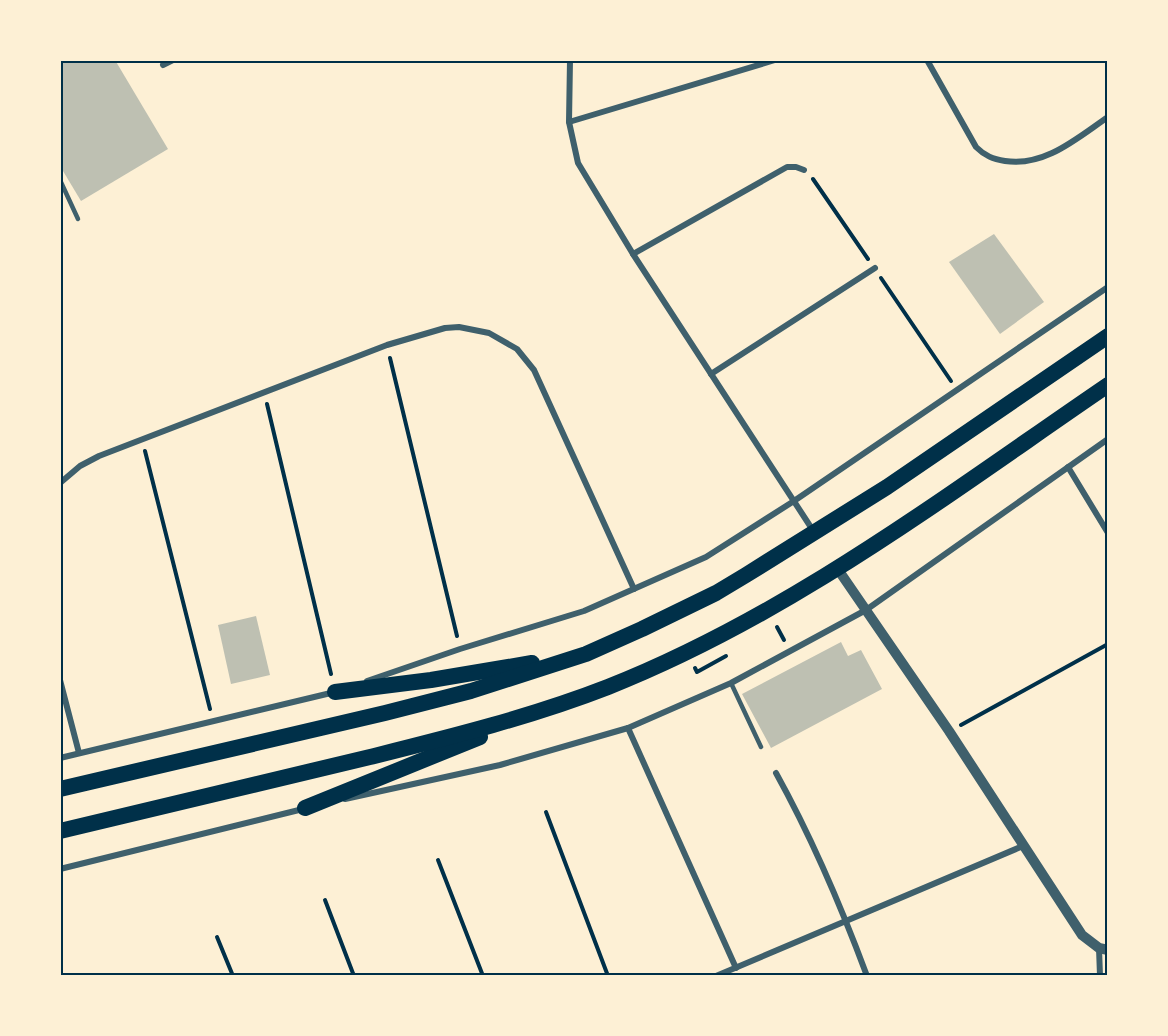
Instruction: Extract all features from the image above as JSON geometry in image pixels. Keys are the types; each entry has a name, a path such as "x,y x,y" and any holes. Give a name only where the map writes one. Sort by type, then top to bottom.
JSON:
{"highway":[{"path":"60,789 471,691 586,654 716,593 887,487 1108,336"},
{"path":"305,808 610,686 692,650 837,568 1108,385"},
{"path":"335,692 431,680 586,654"},
{"path":"60,831 423,744 554,707"}],"street":[{"path":"163,65 173,60"},
{"path":"570,60 569,122 578,163 633,254 814,533"},
{"path":"569,122 775,60"},
{"path":"927,60 976,147 985,156 998,160 1024,162 1044,156 1055,152 1108,117"},
{"path":"633,254 787,167 804,170"},
{"path":"711,374 875,268"},
{"path":"60,758 335,692 460,649 584,611 706,557 794,501 1108,287"},
{"path":"60,483 80,466 142,439 387,345 446,328 459,327 489,333 505,340 517,349 534,370 634,589"},
{"path":"60,869 305,808 500,765 628,728 730,683 866,609 1108,439"},
{"path":"1068,467 1108,533"},
{"path":"837,568 949,731 1082,935 1104,949 1100,976"},
{"path":"60,680 79,753"},
{"path":"628,728 736,968"},
{"path":"776,773 799,815 846,920 867,976"},
{"path":"717,976 1023,846"}],"lane":[{"path":"60,180 78,219"},
{"path":"730,683 761,747"}],"path":[{"path":"387,345 460,649"},
{"path":"264,392 335,692"},
{"path":"142,439 213,720"},
{"path":"949,731 1108,644"},
{"path":"546,812 608,976"},
{"path":"438,860 483,976"},
{"path":"325,900 354,976"},
{"path":"217,937 233,976"}],"building":[{"path":"60,60 115,60 168,149 81,201 60,166"},
{"path":"994,234 1044,302 1000,334 949,262"},
{"path":"256,616 270,675 231,684 218,625"},
{"path":"841,642 848,656 861,650 882,689 771,748 742,694"}]}
